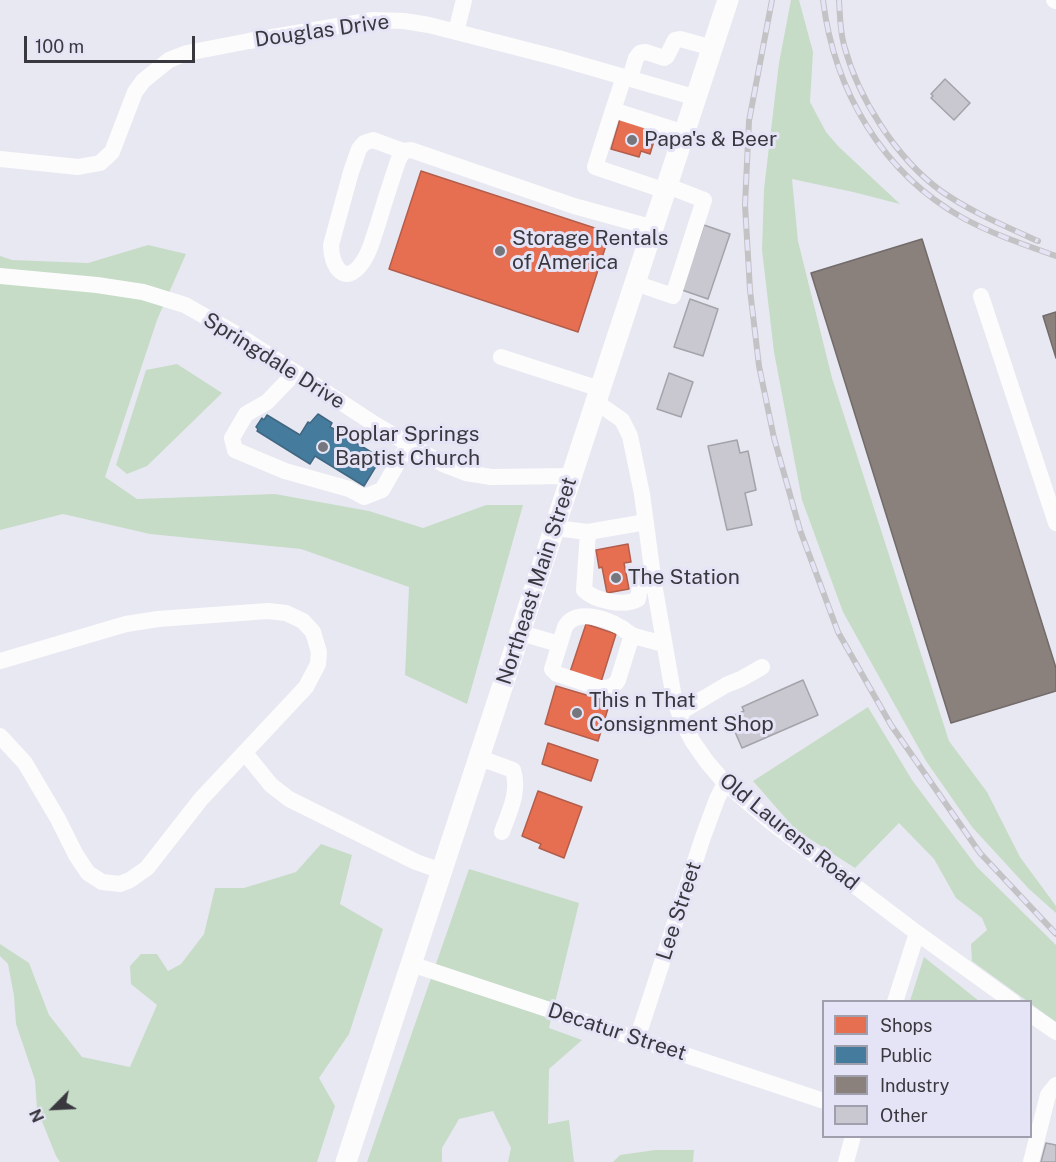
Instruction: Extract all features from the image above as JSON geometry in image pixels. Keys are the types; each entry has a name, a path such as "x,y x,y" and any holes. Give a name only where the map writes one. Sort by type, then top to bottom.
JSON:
{"main road":[{"name":"Northeast Main Street","path":"346,1162 728,0"}],"street":[{"path":"456,32 464,0"},
{"name":"Douglas Drive","path":"0,159 78,167 99,163 112,152 135,92 158,68 179,56 249,41 373,20 404,21 456,32 697,98"},
{"path":"635,283 673,296 704,200 595,167 613,110 640,53 646,52 664,58 675,40 680,39 713,48"},
{"path":"613,110 685,133"},
{"path":"403,151 368,254 356,270 349,274 340,272 334,266 331,245 359,149 364,143 373,140 403,151 411,150 574,206 654,228"},
{"name":"Springdale Drive","path":"0,276 97,285 154,295 185,305 208,317 408,445 443,464 479,476 505,478 572,476"},
{"path":"981,296 1056,523"},
{"name":"Old Laurens Road","path":"501,357 598,396 628,429 638,473 674,698 693,742 706,762 725,783 772,823 917,933 1010,1000"},
{"path":"295,373 267,402 246,414 232,438 236,450 285,471 349,489 364,498 382,490 408,445"},
{"path":"555,528 588,532 646,522"},
{"path":"588,532 584,590 592,598 630,604 638,599 640,586 654,584"},
{"path":"0,661 126,624 246,612 286,613 303,621 313,632 318,645 318,664 306,687 201,799 147,868 120,884 110,884 94,878 82,866 26,764 0,736"},
{"path":"632,634 615,685 600,688 557,674 552,666 567,622 577,616 584,615 619,626 632,634 664,644"},
{"path":"521,633 559,644"},
{"path":"679,713 762,667"},
{"path":"245,753 271,785 289,799 416,862 442,871"},
{"path":"480,758 513,770 516,779 516,793 502,832"},
{"name":"Lee Street","path":"637,1039 703,837 725,783"},
{"path":"896,1000 917,933"},
{"name":"Decatur Street","path":"411,964 822,1100"},
{"path":"1032,1015 1056,1032"},
{"path":"1031,1162 1048,1095 1056,1085"},
{"path":"846,1162 854,1138"}],"green space":[{"path":"791,0 799,0 813,52 810,102 826,132 900,204 792,179 798,241 832,378 949,741 987,792 1020,857 1056,906 1056,913 1029,889 972,827 926,761 843,612 802,500 774,352 762,250 764,189 779,63"},
{"path":"148,245 186,254 157,320 105,477 137,499 275,494 369,511 423,528 486,505 523,505 467,704 405,675 409,587 301,549 150,534 63,514 0,530 0,256 12,260 88,263"},
{"path":"177,364 222,393 147,466 127,474 116,465 146,370"},
{"path":"868,707 912,780 977,867 1056,945 1056,1022 1032,1005 1032,1000 1026,1000 972,961 971,944 987,930 982,918 956,898 934,859 899,823 855,868 796,830 753,781"},
{"path":"321,844 352,855 340,904 383,929 349,1034 319,1078 335,1106 317,1162 60,1162 37,1109 35,1080 16,1024 8,964 0,956 0,944 29,963 49,1015 82,1057 130,1067 157,1005 131,984 130,966 141,954 157,954 168,971 181,964 204,934 215,888 244,888 296,872"},
{"path":"469,869 579,903 549,1028 582,1040 549,1069 548,1124 569,1120 574,1162 508,1162 511,1148 493,1111 459,1119 442,1148 442,1162 367,1162"},
{"path":"924,957 978,1000 910,1000"},
{"path":"655,1150 694,1150 693,1162 613,1162 620,1155"}],"building: Shops":[{"name":"Papa's & Beer","path":"620,119 648,128 645,138 654,141 650,154 641,151 639,157 611,149"},
{"name":"Storage Rentals of America","path":"421,171 610,233 578,332 389,269"},
{"name":"The Station","path":"628,544 631,562 624,563 629,589 607,593 596,550"},
{"path":"586,624 616,634 601,682 570,672"},
{"name":"This n That Consignment Shop","path":"556,686 610,702 598,741 545,724"},
{"path":"548,743 598,760 591,781 542,764"},
{"path":"538,791 582,807 564,858 539,848 541,844 522,836"}],"building: Public":[{"name":"Poplar Springs Baptist Church","path":"318,414 332,423 330,427 334,429 337,424 351,433 348,438 381,458 364,486 315,456 310,464 257,431 256,427 267,415 300,435 308,422 310,423"}],"building: Industry":[{"path":"922,239 1056,668 1056,691 951,723 811,273"},
{"path":"1056,312 1056,358 1043,316"}],"building: Other":[{"path":"945,79 970,103 954,120 931,98 933,96 931,94"},
{"path":"704,225 730,234 708,299 682,290"},
{"path":"690,299 718,309 703,356 674,347"},
{"path":"669,373 693,382 681,417 657,409"},
{"path":"737,440 740,453 748,451 756,490 745,493 752,525 727,530 708,446"},
{"path":"803,680 818,715 742,748 729,718 744,711 742,707"},
{"path":"1046,1143 1056,1145 1056,1162 1041,1162"}],"railway":[{"path":"772,0 749,121 745,205 750,290 759,366 774,438 800,530 838,632 891,725 980,853 1056,934"},
{"path":"823,0 838,66 851,97 867,126 886,153 909,178 934,199 963,218 997,234 1056,256"},
{"path":"839,0 842,34 850,65 869,106 894,144 924,177 952,199 1038,241"}],"place":[{"name":"Papa's & Beer","path":"632,140"},
{"name":"Storage Rentals of America","path":"500,251"},
{"name":"Poplar Springs Baptist Church","path":"323,447"},
{"name":"The Station","path":"616,578"},
{"name":"This n That Consignment Shop","path":"577,713"}]}
